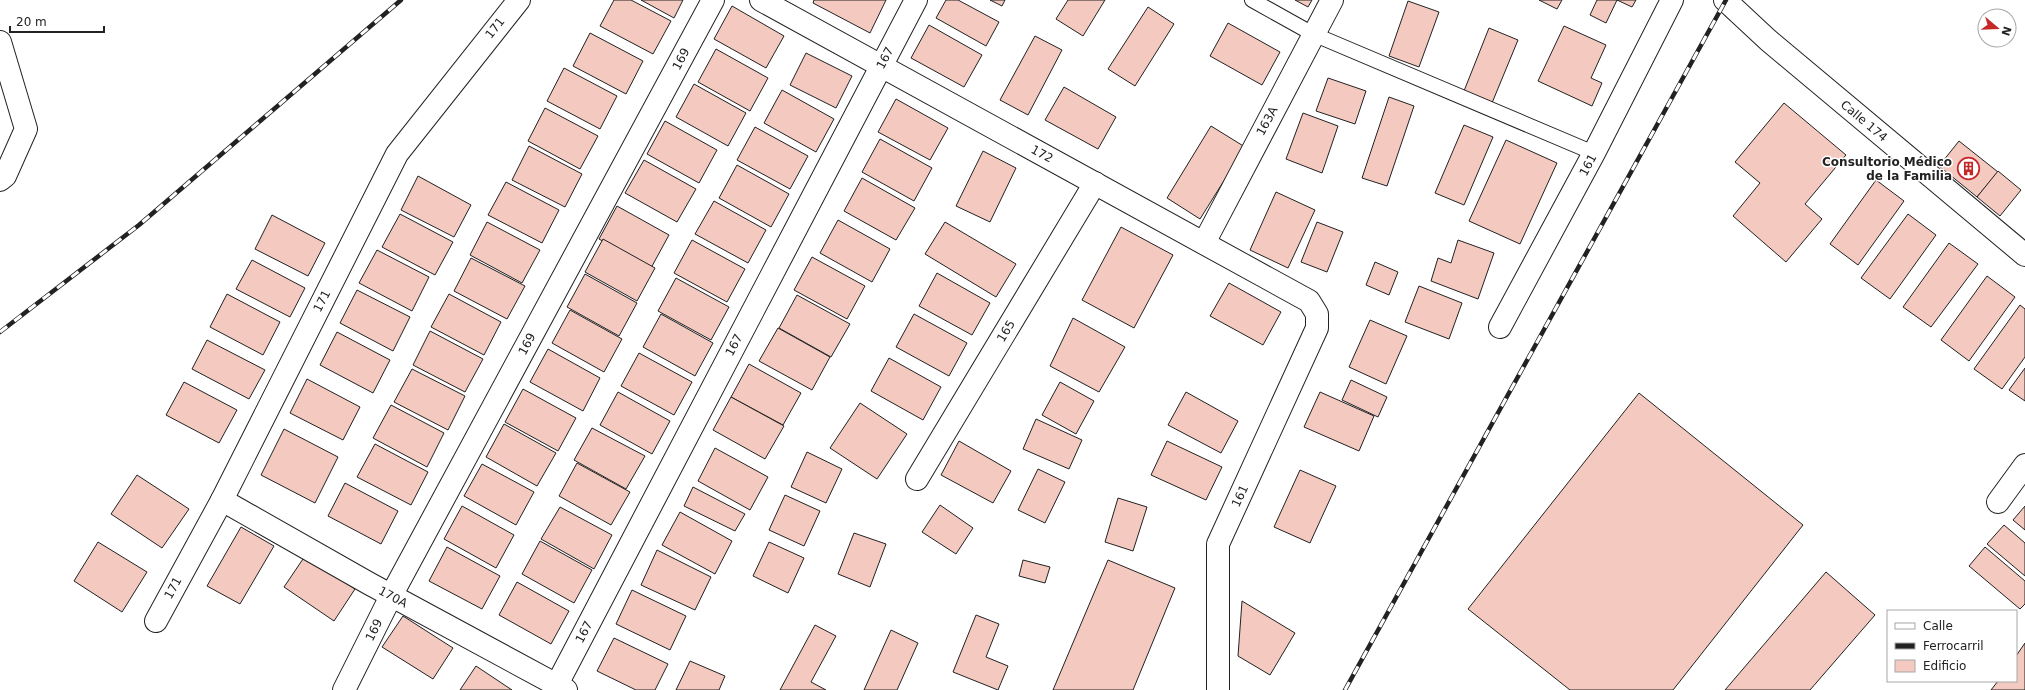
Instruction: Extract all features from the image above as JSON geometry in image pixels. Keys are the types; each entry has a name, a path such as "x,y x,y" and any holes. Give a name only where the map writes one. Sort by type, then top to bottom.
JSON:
{"street":[{"name":"171","path":"156,621 222,500 397,154 519,0"},
{"name":"169","path":"344,690 391,596 714,0"},
{"name":"172","path":"761,0 1309,301 1317,314"},
{"name":"167","path":"558,688 880,66 916,0"},
{"name":"163A","path":"1204,243 1332,0"},
{"name":"161","path":"1500,327 1594,153 1672,0"},
{"name":"Calle 174","path":"1725,0 1768,40 2025,255"},
{"path":"0,42 26,129 5,176 0,180"},
{"name":"165","path":"917,478 1095,184"},
{"name":"161","path":"1218,690 1218,544 1317,328 1317,314"},
{"path":"1998,502 2025,465"},
{"name":"170A","path":"222,500 391,596 558,688"}],"lane":[{"path":"1252,0 1313,34 1594,153"}],"building":[{"path":"614,0 631,0 671,21 653,54 600,26"},
{"path":"641,0 683,0 674,18"},
{"path":"814,0 886,0 870,33 813,3"},
{"path":"946,0 958,0 999,22 986,46 936,18"},
{"path":"990,0 1005,0 1002,6"},
{"path":"1068,0 1105,0 1083,36 1056,19"},
{"path":"1295,0 1312,0 1308,7"},
{"path":"1539,0 1562,0 1557,9"},
{"path":"1597,0 1617,0 1606,23 1590,15"},
{"path":"1617,0 1636,0 1632,7"},
{"path":"1408,1 1439,12 1419,67 1389,56"},
{"path":"732,6 784,36 766,68 714,39"},
{"path":"1148,7 1174,24 1135,86 1108,69"},
{"path":"1228,23 1280,52 1262,85 1210,56"},
{"path":"929,25 982,55 964,87 911,58"},
{"path":"1564,26 1606,45 1591,78 1602,83 1592,106 1538,81"},
{"path":"1489,28 1518,40 1492,103 1464,91"},
{"path":"590,33 643,61 626,94 573,66"},
{"path":"1035,36 1062,50 1028,115 1000,100"},
{"path":"716,49 768,78 750,111 698,82"},
{"path":"806,53 852,76 836,108 790,85"},
{"path":"564,68 617,96 600,129 547,101"},
{"path":"1328,78 1366,91 1355,124 1316,111"},
{"path":"694,84 746,113 728,146 676,117"},
{"path":"1064,87 1116,117 1098,149 1045,120"},
{"path":"782,90 834,119 816,152 764,123"},
{"path":"1389,97 1414,106 1387,186 1362,178"},
{"path":"896,99 948,128 930,160 878,132"},
{"path":"1784,103 1846,155 1805,204 1822,219 1786,262 1733,216 1760,183 1735,162"},
{"path":"545,108 598,136 580,169 528,141"},
{"path":"1303,113 1338,126 1322,173 1286,159"},
{"path":"665,121 717,150 699,183 647,154"},
{"path":"1464,125 1493,137 1464,205 1435,193"},
{"path":"1211,126 1245,147 1200,219 1167,198"},
{"path":"755,127 808,156 790,189 737,160"},
{"path":"880,139 932,168 914,201 862,172"},
{"path":"1506,140 1557,163 1520,244 1469,221"},
{"name":"Consultorio Médico de la Familia","path":"1959,141 1998,172 1977,197 1939,166"},
{"path":"529,146 582,174 565,207 512,180"},
{"path":"983,151 1016,168 990,222 956,206"},
{"path":"644,160 696,189 677,222 625,193"},
{"path":"737,165 789,194 771,227 719,198"},
{"path":"1998,171 2021,190 2000,216 1977,197"},
{"path":"418,176 471,205 454,237 401,210"},
{"path":"862,178 915,208 896,240 844,211"},
{"path":"1876,180 1904,201 1858,265 1830,244"},
{"path":"506,182 559,210 542,243 488,215"},
{"path":"1276,192 1315,210 1288,268 1250,250"},
{"path":"714,201 766,230 748,263 695,234"},
{"path":"617,206 669,235 651,268 599,239"},
{"path":"400,214 453,242 435,275 382,247"},
{"path":"1908,214 1936,235 1890,299 1861,278"},
{"path":"272,215 325,243 308,276 255,249"},
{"path":"838,220 890,249 872,282 820,253"},
{"path":"487,222 540,250 522,283 470,255"},
{"path":"945,222 1016,264 996,297 925,254"},
{"path":"1317,222 1343,232 1327,272 1301,262"},
{"path":"1121,227 1173,255 1134,328 1082,300"},
{"path":"603,239 655,268 637,301 585,272"},
{"path":"692,240 745,269 727,302 674,273"},
{"path":"1458,240 1494,253 1478,299 1431,281 1438,258 1451,263"},
{"path":"1949,243 1978,264 1931,327 1903,307"},
{"path":"377,250 429,277 412,311 359,283"},
{"path":"812,257 865,286 847,319 794,290"},
{"path":"471,258 525,286 507,319 454,291"},
{"path":"252,260 305,288 290,317 236,289"},
{"path":"1375,262 1398,272 1389,295 1366,285"},
{"path":"937,273 990,303 972,335 919,306"},
{"path":"585,274 637,303 619,336 567,307"},
{"path":"1987,276 2015,297 1969,361 1941,340"},
{"path":"676,278 729,307 711,340 658,311"},
{"path":"1229,283 1281,312 1263,345 1210,316"},
{"path":"1419,286 1462,303 1449,339 1405,322"},
{"path":"357,290 410,317 393,351 340,323"},
{"path":"227,294 280,322 263,355 210,327"},
{"path":"449,294 501,322 484,355 431,327"},
{"path":"797,295 850,324 831,357 779,328"},
{"path":"2020,305 2025,309 2025,357 2002,389 1974,369"},
{"path":"570,310 622,339 604,372 552,343"},
{"path":"661,314 713,343 695,376 643,347"},
{"path":"914,314 967,343 949,376 896,347"},
{"path":"1073,318 1125,347 1099,392 1050,366"},
{"path":"1370,320 1407,336 1386,384 1349,367"},
{"path":"778,328 830,357 812,390 759,361"},
{"path":"430,331 483,359 465,392 413,365"},
{"path":"337,332 390,360 373,393 320,365"},
{"path":"207,340 265,370 249,399 192,369"},
{"path":"548,349 600,378 583,411 530,382"},
{"path":"639,353 692,382 674,415 621,386"},
{"path":"889,358 941,387 923,420 871,391"},
{"path":"749,364 801,393 783,425 731,397"},
{"path":"2025,368 2025,401 2009,390"},
{"path":"412,369 465,396 448,430 394,402"},
{"path":"307,379 360,407 343,440 290,413"},
{"path":"1351,380 1387,397 1378,417 1342,400"},
{"path":"184,382 237,410 219,443 166,415"},
{"path":"1060,382 1094,401 1076,434 1042,415"},
{"path":"523,389 576,418 558,451 505,422"},
{"path":"618,392 670,421 652,454 600,425"},
{"path":"1186,392 1238,421 1221,453 1168,425"},
{"path":"1320,392 1374,416 1359,451 1304,427"},
{"path":"1639,393 1803,525 1673,690 1570,690 1468,609"},
{"path":"731,397 784,426 765,459 713,430"},
{"path":"860,403 907,434 877,479 830,448"},
{"path":"391,405 444,433 427,467 373,438"},
{"path":"1036,419 1082,440 1069,469 1023,449"},
{"path":"504,424 556,453 537,486 486,457"},
{"path":"592,428 645,456 626,489 574,460"},
{"path":"284,429 338,457 315,503 261,475"},
{"path":"959,441 1011,471 993,503 941,475"},
{"path":"1167,441 1222,467 1206,500 1151,475"},
{"path":"375,444 428,472 411,505 357,477"},
{"path":"715,448 768,477 750,510 698,481"},
{"path":"807,452 842,469 826,503 791,487"},
{"path":"577,463 630,492 611,525 559,496"},
{"path":"482,464 534,492 516,525 464,496"},
{"path":"1038,469 1065,482 1045,523 1018,510"},
{"path":"1300,470 1336,486 1310,543 1274,527"},
{"path":"137,475 189,509 162,548 111,514"},
{"path":"345,483 398,511 381,544 328,516"},
{"path":"693,487 745,514 735,531 684,506"},
{"path":"785,495 820,511 804,546 769,530"},
{"path":"1118,498 1147,507 1133,551 1105,542"},
{"path":"940,505 973,528 956,554 922,532"},
{"path":"462,506 514,535 496,568 444,539"},
{"path":"2025,506 2025,530 2013,520"},
{"path":"560,507 612,535 594,569 541,539"},
{"path":"680,512 732,541 715,574 662,545"},
{"path":"2004,525 2025,543 2025,576 1987,544"},
{"path":"241,527 274,546 240,604 207,586"},
{"path":"854,533 886,544 870,587 838,574"},
{"path":"540,541 592,570 574,603 522,574"},
{"path":"98,542 147,572 122,612 74,581"},
{"path":"769,542 804,558 788,593 753,576"},
{"path":"447,547 500,576 482,609 429,581"},
{"path":"1985,547 2025,581 2025,604 2020,609 1969,566"},
{"path":"657,550 711,577 695,610 641,585"},
{"path":"305,556 355,589 334,621 284,587"},
{"path":"1023,560 1050,567 1045,583 1019,576"},
{"path":"1108,560 1175,588 1133,690 1053,690"},
{"path":"1826,572 1875,615 1810,690 1725,690"},
{"path":"517,582 569,611 551,644 499,615"},
{"path":"632,590 686,616 670,650 616,624"},
{"path":"1242,601 1295,633 1270,675 1238,656"},
{"path":"976,615 999,624 986,657 1008,666 998,690 953,672"},
{"path":"403,616 453,648 433,679 382,647"},
{"path":"815,625 836,636 811,682 826,690 780,690"},
{"path":"891,630 918,643 897,690 864,690"},
{"path":"614,638 668,664 655,690 636,690 597,671"},
{"path":"2025,643 2025,690 1991,690 1997,682 2017,682 2017,655"},
{"path":"690,661 725,676 719,690 676,690"},
{"path":"476,666 512,690 460,690"}],"railway":[{"path":"0,332 139,225 401,0"},
{"path":"1345,690 1726,0"}],"place":[{"name":"Consultorio Médico de la Familia","path":"1968,169"}]}
